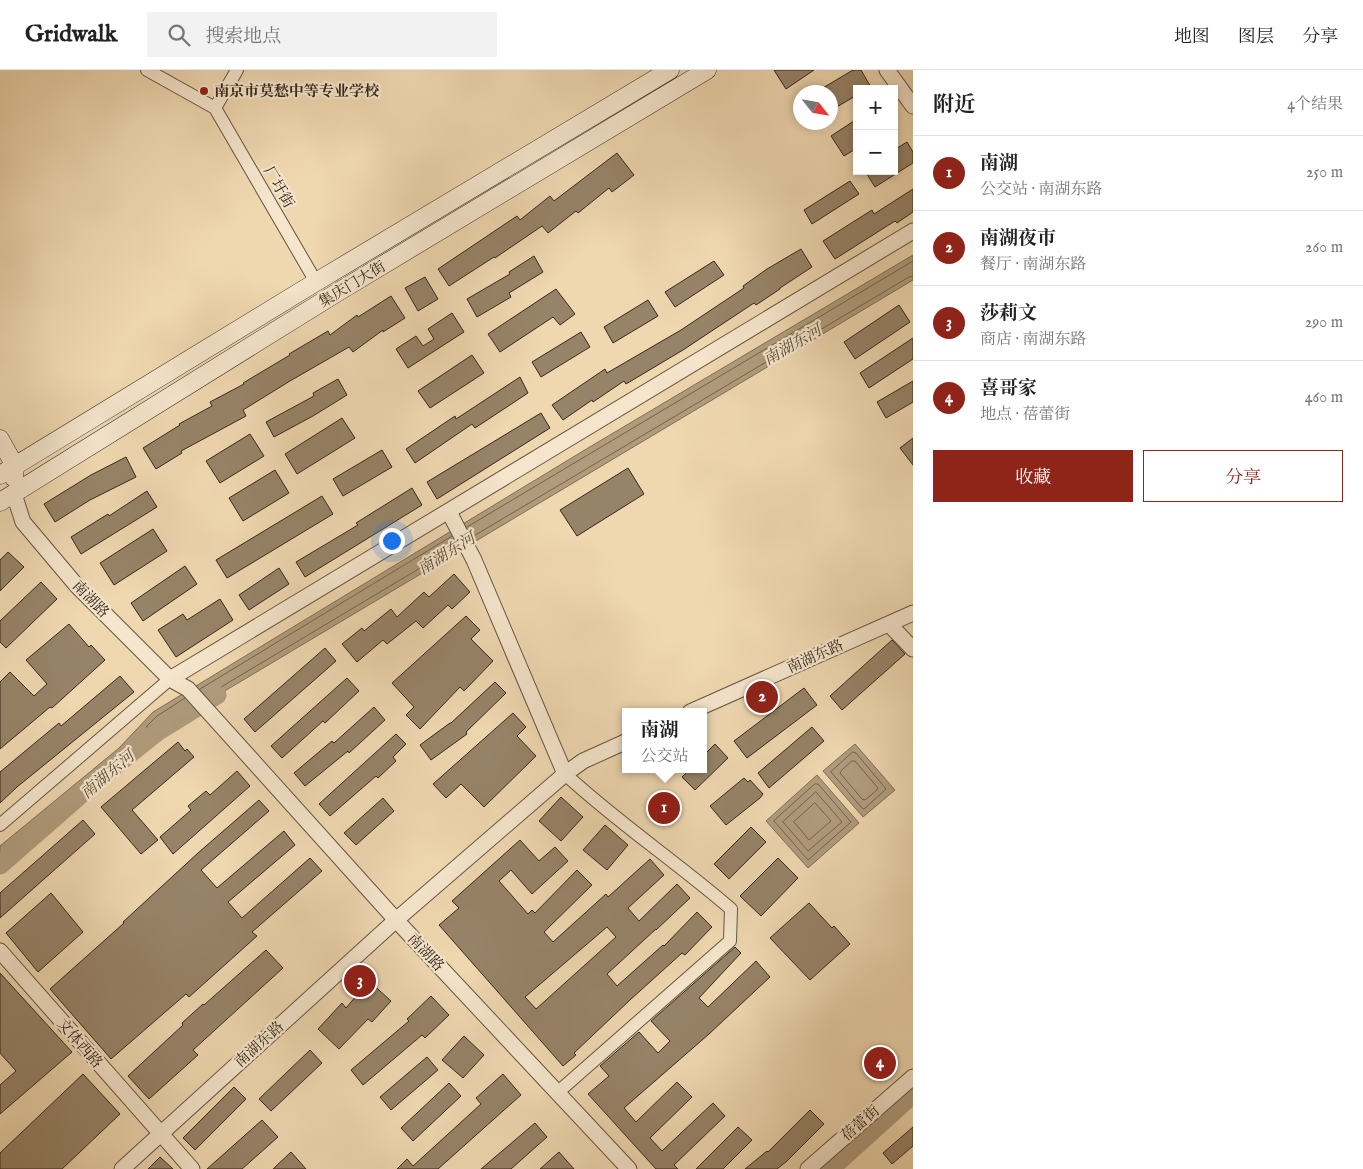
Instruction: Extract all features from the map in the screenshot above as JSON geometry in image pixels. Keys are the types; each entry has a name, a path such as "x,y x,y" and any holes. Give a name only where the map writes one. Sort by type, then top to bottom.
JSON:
{"main road":[{"name":"集庆门大街","path":"7,471 316,282 670,70"},
{"name":"集庆门大街","path":"7,498 338,292 707,70"},
{"path":"0,439 7,471 7,498"},
{"path":"0,482 7,498"}],"street":[{"path":"147,70 215,108 237,70"},
{"path":"887,70 913,106"},
{"name":"厂圩街","path":"215,108 316,282"},
{"path":"0,825 170,679 913,231"},
{"name":"南湖路","path":"7,498 23,522 77,586 170,679 188,689 396,920 629,1169"},
{"path":"449,512 474,560 565,774 699,881 731,910 730,941 557,1093"},
{"name":"南湖东路","path":"699,708 913,613"},
{"path":"889,624 913,649"},
{"path":"565,774 583,761 622,743"},
{"name":"南湖东路","path":"122,1169 396,920 565,774"},
{"name":"文体西路","path":"0,951 192,1169"},
{"name":"蓓蕾街","path":"808,1169 913,1077"}],"water":[{"path":"913,255 913,280 141,741 0,863 0,846 119,748 153,712 588,448"},
{"path":"855,744 895,790 863,817 823,771"},
{"path":"817,775 859,823 808,868 766,821"}],"building":[{"path":"774,70 814,70 786,89"},
{"path":"853,70 861,70 870,85 853,85 853,97 838,106 838,85 828,85"},
{"path":"853,122 853,150 844,156 831,136"},
{"path":"907,142 913,152 913,163 898,172 898,148"},
{"path":"617,153 634,175 612,192 609,188 578,213 576,211 548,233 542,226 449,286 438,269 517,216 520,220 550,196 554,201"},
{"path":"868,175 894,175 875,187"},
{"path":"850,181 859,194 812,224 804,210"},
{"path":"913,189 913,212 897,223 895,221 835,259 823,241 872,210 874,214"},
{"path":"801,249 812,267 756,305 754,303 683,350 626,384 624,381 563,420 552,405 605,369 607,373 681,330 744,288 743,286 767,269"},
{"path":"534,256 543,272 509,293 511,297 477,317 467,299 510,274 509,272"},
{"path":"714,261 724,275 675,307 665,292"},
{"path":"425,277 438,299 418,311 405,288"},
{"path":"556,289 575,314 560,325 553,317 500,352 488,334"},
{"path":"391,296 405,318 383,332 383,330 353,352 349,347 290,381 243,410 246,416 181,451 182,453 156,469 143,448 179,424 212,406 210,402 244,384 328,331 330,335 357,315 358,317"},
{"path":"648,300 658,316 613,343 604,327"},
{"path":"899,305 910,322 855,359 844,342"},
{"path":"452,313 464,332 408,368 396,349 416,336 423,346 434,339 428,329"},
{"path":"581,332 590,347 541,377 532,362"},
{"path":"913,338 913,359 869,388 860,373"},
{"path":"472,355 484,373 430,408 418,391"},
{"path":"520,377 528,393 475,428 472,424 415,463 406,449 455,416 456,419"},
{"path":"338,379 347,395 274,437 266,422 314,396 313,393"},
{"path":"913,381 913,402 886,418 877,402"},
{"path":"541,413 550,428 437,499 427,482"},
{"path":"342,418 355,438 297,474 285,454"},
{"path":"250,434 264,456 220,483 206,461"},
{"path":"913,438 913,465 900,448"},
{"path":"382,450 392,467 343,496 333,479"},
{"path":"126,457 136,477 90,500 55,522 44,504 91,475"},
{"path":"628,468 644,494 577,536 560,510"},
{"path":"275,470 289,493 243,521 229,498"},
{"path":"412,488 422,505 305,577 296,562 358,525 356,523"},
{"path":"147,491 157,507 81,554 71,537 108,514 109,516"},
{"path":"322,496 333,514 227,578 216,560"},
{"path":"153,529 167,551 114,585 100,563"},
{"path":"8,552 24,567 0,591 0,560"},
{"path":"185,566 197,584 143,621 131,603"},
{"path":"279,568 289,584 249,610 239,595"},
{"path":"454,574 470,592 452,609 448,605 423,628 416,621 387,644 383,640 357,662 342,644 362,628 364,631 391,609 397,617 424,592 429,597"},
{"path":"41,582 57,599 6,648 0,642 0,621"},
{"path":"220,599 233,620 176,657 158,630 183,614 187,620"},
{"path":"466,616 480,630 471,639 493,661 464,691 460,687 420,729 406,715 414,707 392,683"},
{"path":"69,624 89,647 91,645 105,660 52,708 50,707 0,749 0,682 10,672 34,696 47,684 26,660"},
{"path":"892,640 905,654 842,710 830,696"},
{"path":"325,648 336,661 255,732 244,719"},
{"path":"120,676 134,692 0,803 0,772 59,723 61,726"},
{"path":"347,678 359,691 325,723 323,721 282,758 271,746"},
{"path":"495,682 506,693 466,732 467,734 431,760 420,745 451,723"},
{"path":"804,688 817,705 747,758 734,741"},
{"path":"374,707 385,720 349,753 348,751 305,786 294,773 332,741 334,743"},
{"path":"513,713 526,727 517,736 536,756 484,807 461,784 446,798 433,784"},
{"path":"812,727 824,741 769,788 758,773"},
{"path":"396,734 406,744 393,757 396,761 378,778 376,776 330,816 319,804"},
{"path":"178,742 185,751 187,749 194,757 132,810 158,840 141,854 101,807"},
{"path":"715,744 728,758 695,790 682,777 686,773 707,773 707,752"},
{"path":"237,771 250,786 173,854 160,837 191,810 188,806 206,791 210,795"},
{"path":"744,778 748,782 750,780 763,794 726,825 710,806"},
{"path":"561,797 583,817 561,841 539,821"},
{"path":"383,798 394,811 356,845 344,833"},
{"path":"259,800 269,811 201,870 217,888 284,831 295,845 228,902 242,918 310,858 322,871 252,932 257,936 189,997 186,994 111,1059 50,989 198,853"},
{"path":"83,820 95,834 0,918 0,893"},
{"path":"605,825 628,845 607,870 583,850"},
{"path":"751,827 766,842 729,879 714,864"},
{"path":"520,840 539,861 555,847 568,861 532,894 511,870 499,881 528,914 532,910 535,913 577,870 592,885 544,932 553,942 606,894 608,897 650,859 664,875 628,908 639,921 677,884 690,898 607,974 617,986 664,946 697,912 712,927 685,955 682,953 630,1000 574,1053 576,1055 563,1066 439,925 459,908 452,901","holes":["607,927 616,937 536,1009 525,997"]},
{"path":"778,858 798,878 761,916 740,896"},
{"path":"51,893 83,932 38,972 6,933"},
{"path":"809,903 850,944 810,980 770,938"},
{"path":"735,947 741,953 699,998 708,1007 756,961 770,977 709,1034 624,1108 636,1122 677,1082 692,1097 650,1138 662,1151 713,1103 725,1116 674,1165 678,1169 656,1169 588,1094 609,1076 600,1066 639,1032 658,1053 670,1041 651,1021"},
{"path":"266,950 283,968 193,1050 198,1055 149,1099 128,1076 183,1025 182,1023"},
{"path":"0,973 72,1052 0,1114 0,1085 16,1071 0,1053"},
{"path":"369,981 391,1001 372,1022 368,1019 339,1049 318,1029 342,1003 346,1008"},
{"path":"431,996 449,1015 425,1038 422,1035 363,1085 351,1070 409,1021 407,1019"},
{"path":"464,1036 484,1055 463,1078 442,1060"},
{"path":"884,1048 894,1057 874,1075 867,1067 878,1058 875,1055"},
{"path":"310,1050 322,1063 271,1111 259,1099"},
{"path":"427,1057 438,1070 391,1110 380,1097"},
{"path":"83,1074 120,1114 62,1169 0,1169 0,1153"},
{"path":"503,1074 521,1095 438,1169 397,1169 407,1159 413,1166 481,1104 476,1098"},
{"path":"449,1083 461,1096 413,1141 401,1128"},
{"path":"234,1087 246,1099 195,1150 183,1138"},
{"path":"810,1110 824,1124 787,1161 777,1169 745,1169 768,1152"},
{"path":"262,1120 278,1137 242,1169 207,1169"},
{"path":"535,1123 547,1137 511,1169 481,1169"},
{"path":"738,1127 752,1140 723,1169 696,1169"},
{"path":"913,1127 913,1146 892,1164 883,1153"},
{"path":"291,1152 306,1169 273,1169"},
{"path":"559,1152 574,1169 540,1169"},
{"path":"160,1157 173,1169 148,1169"}],"waterway":[{"name":"南湖东河","path":"0,865 103,775 157,732 217,695"},
{"path":"830,1169 913,1094"}],"place":[{"name":"南京市莫愁中等专业学校","path":"204,91"},
{"name":"南湖夜市","path":"762,697"},
{"name":"南湖","path":"664,808"},
{"name":"莎莉文","path":"360,981"},
{"name":"喜哥家","path":"880,1063"}]}
